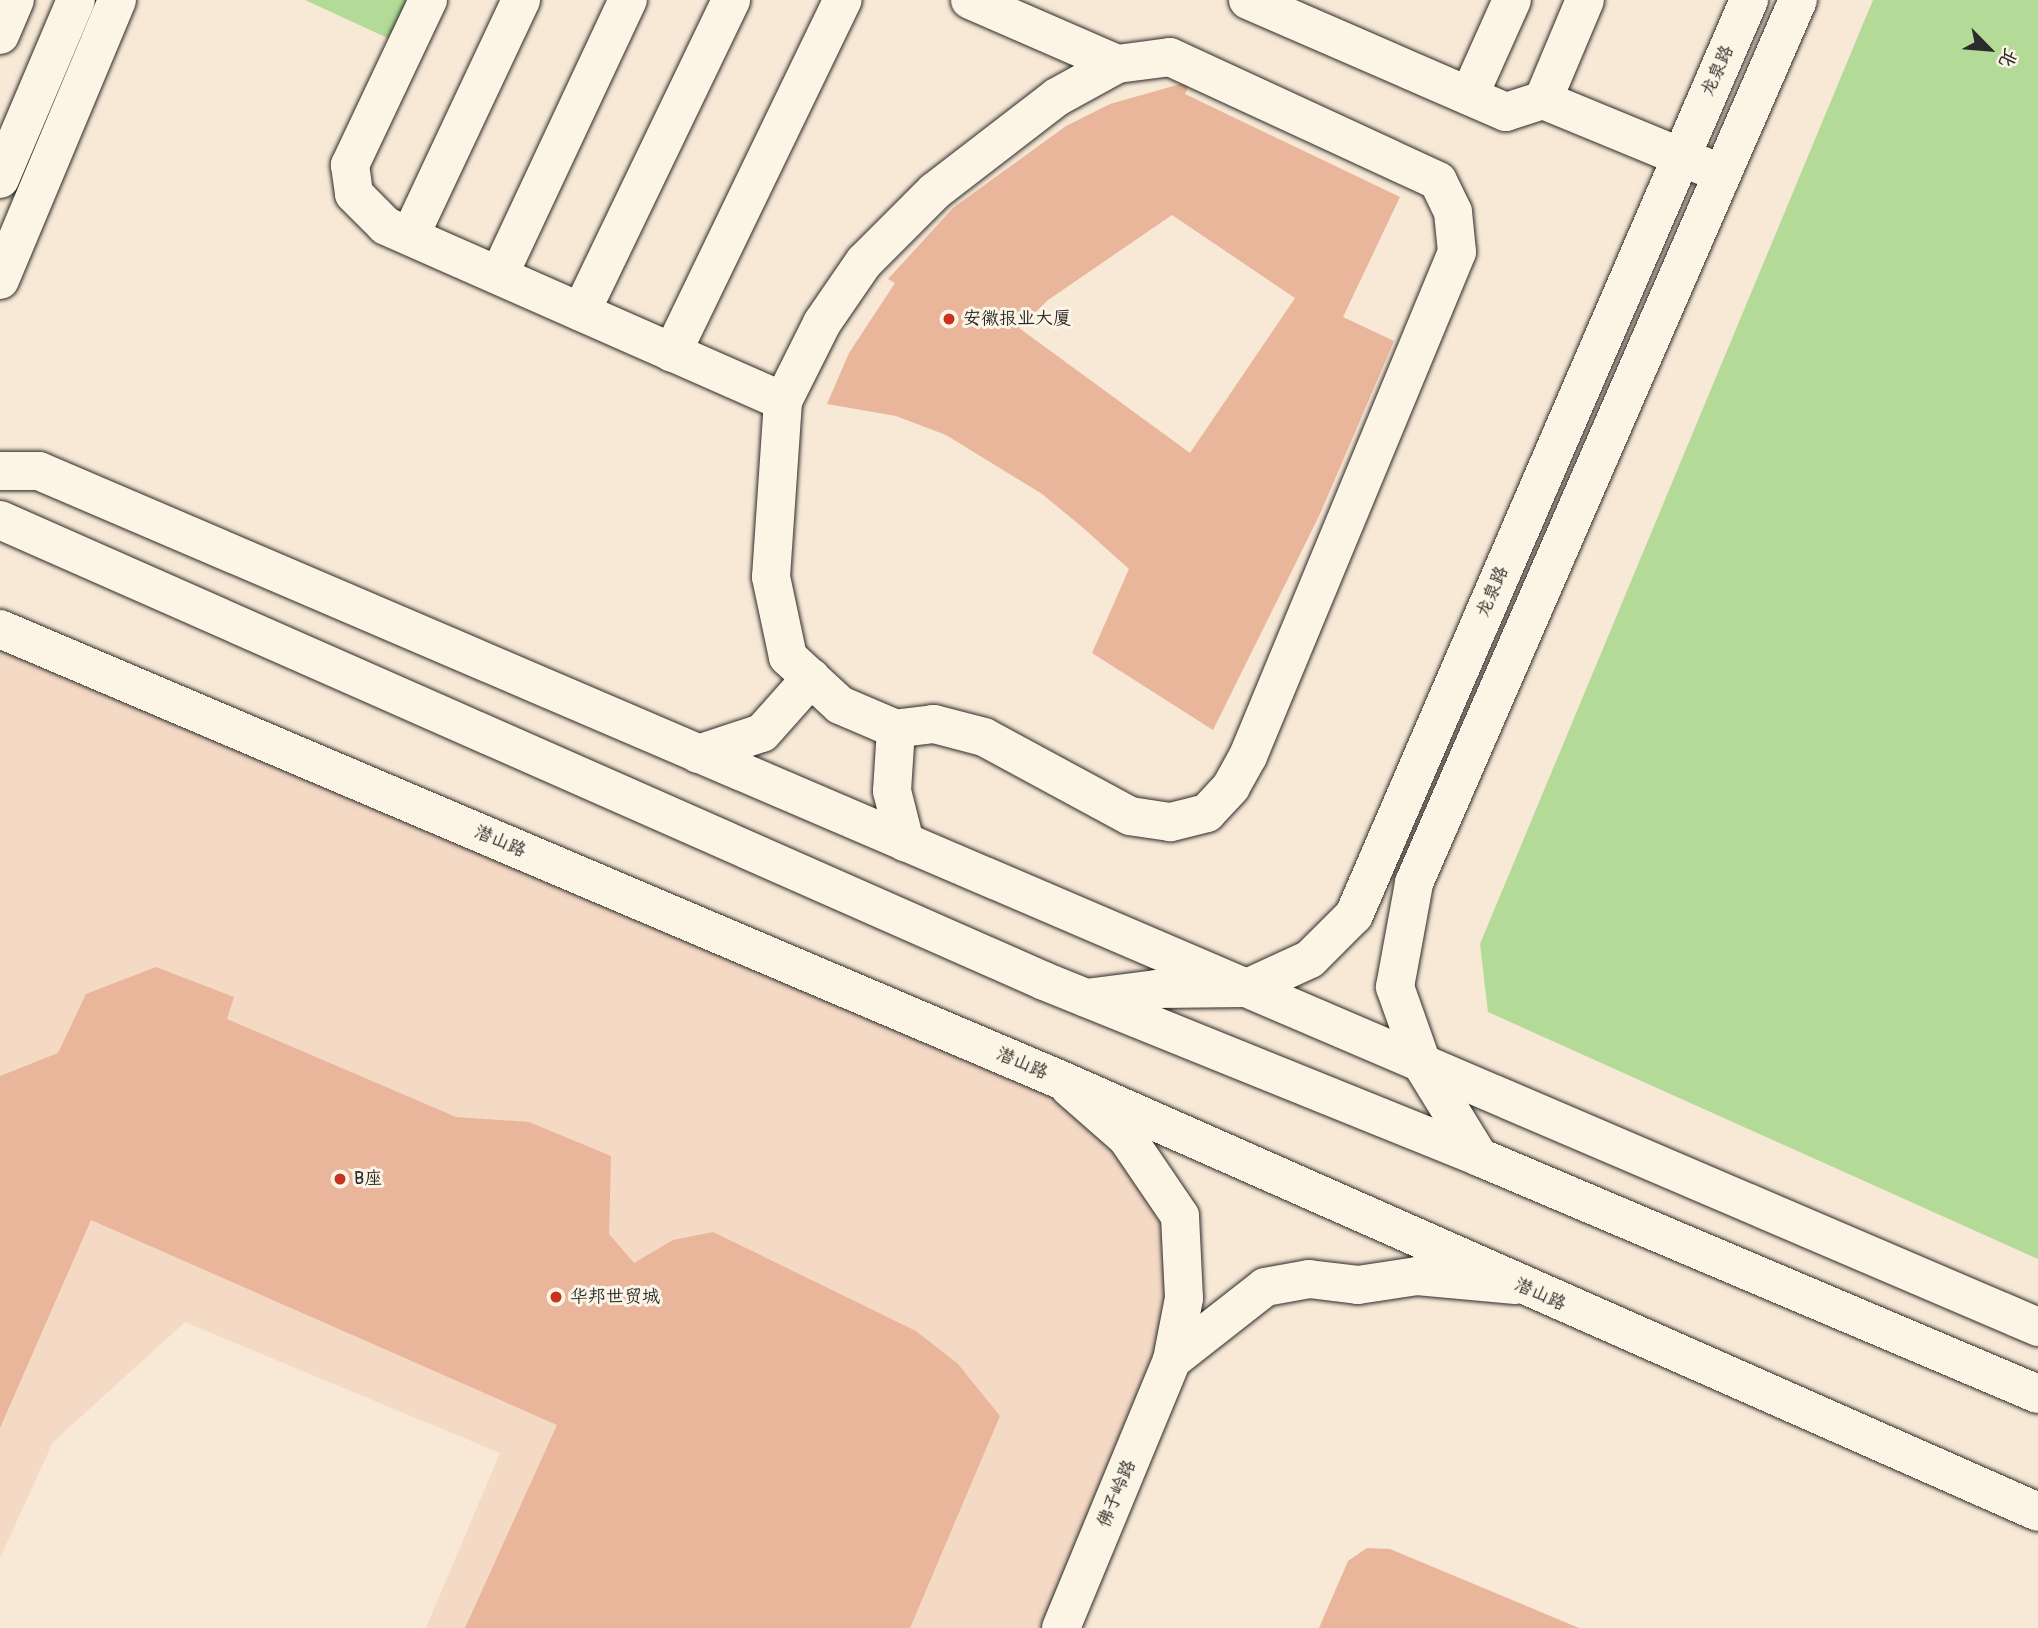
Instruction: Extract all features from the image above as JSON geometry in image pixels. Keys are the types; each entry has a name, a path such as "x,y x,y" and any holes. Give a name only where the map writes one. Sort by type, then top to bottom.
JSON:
{"main road":[{"path":"0,35 15,0"},
{"path":"0,179 76,0"},
{"path":"0,279 117,0"},
{"path":"428,0 350,166 354,194 386,226 783,401"},
{"path":"410,236 522,0"},
{"path":"499,275 628,0"},
{"path":"581,312 731,0"},
{"path":"672,352 843,0"},
{"path":"970,0 1117,64"},
{"path":"1248,0 1506,112 1543,100 1722,174"},
{"path":"1469,96 1513,0"},
{"path":"1543,100 1585,0"},
{"name":"龙泉路","path":"1086,998 1156,989 1247,988 1310,958 1354,915 1749,0"},
{"path":"1479,1157 1423,1066 1395,987 1413,883 1798,0"},
{"path":"1170,57 1438,181 1453,212 1457,252 1248,756 1231,787 1207,813 1170,822 1130,816 984,737 934,724 896,729 840,705 788,657 771,576 783,401 822,323 850,282 917,208 996,140 1117,64 1170,57"},
{"path":"0,471 39,471 1247,988 1423,1066 2038,1327"},
{"path":"0,520 1086,998 1479,1157 2038,1394"},
{"name":"潜山路","path":"0,629 1060,1080 1516,1284 2038,1511"},
{"path":"698,754 762,733 811,678"},
{"path":"896,729 892,791 905,842"},
{"name":"佛子岭路","path":"1060,1080 1127,1139 1180,1216 1184,1298 1172,1360 1061,1628"},
{"path":"1172,1360 1265,1287 1309,1279 1358,1285 1417,1276 1516,1284"}],"shaded area":[{"path":"0,629 1061,1080 1160,1190 1184,1298 1061,1628 426,1628 500,1453 185,1322 53,1442 0,1558"}],"green space":[{"path":"305,0 413,0 394,41"},
{"path":"1873,0 2038,0 2038,1259 1488,1012 1480,944"}],"building":[{"path":"1191,81 1185,94 1400,197 1343,317 1394,341 1320,514 1213,730 1092,653 1129,569 1081,526 1042,494 946,435 896,416 827,404 849,353 895,283 888,279 953,208 1066,126 1110,104","holes":["1172,215 1295,298 1190,453 1019,328 1048,300"]},
{"name":"华邦世贸城","path":"156,967 234,997 227,1019 456,1117 529,1122 611,1156 609,1234 634,1263 673,1240 713,1232 916,1331 958,1364 1000,1416 910,1628 465,1628 557,1425 91,1220 0,1428 0,1076 58,1053 86,994"},
{"path":"1367,1548 1390,1549 1579,1628 1319,1628 1348,1561"}],"place":[{"name":"安徽报业大厦","path":"949,319"},
{"name":"B座","path":"340,1179"},
{"name":"华邦世贸城","path":"556,1297"}]}
